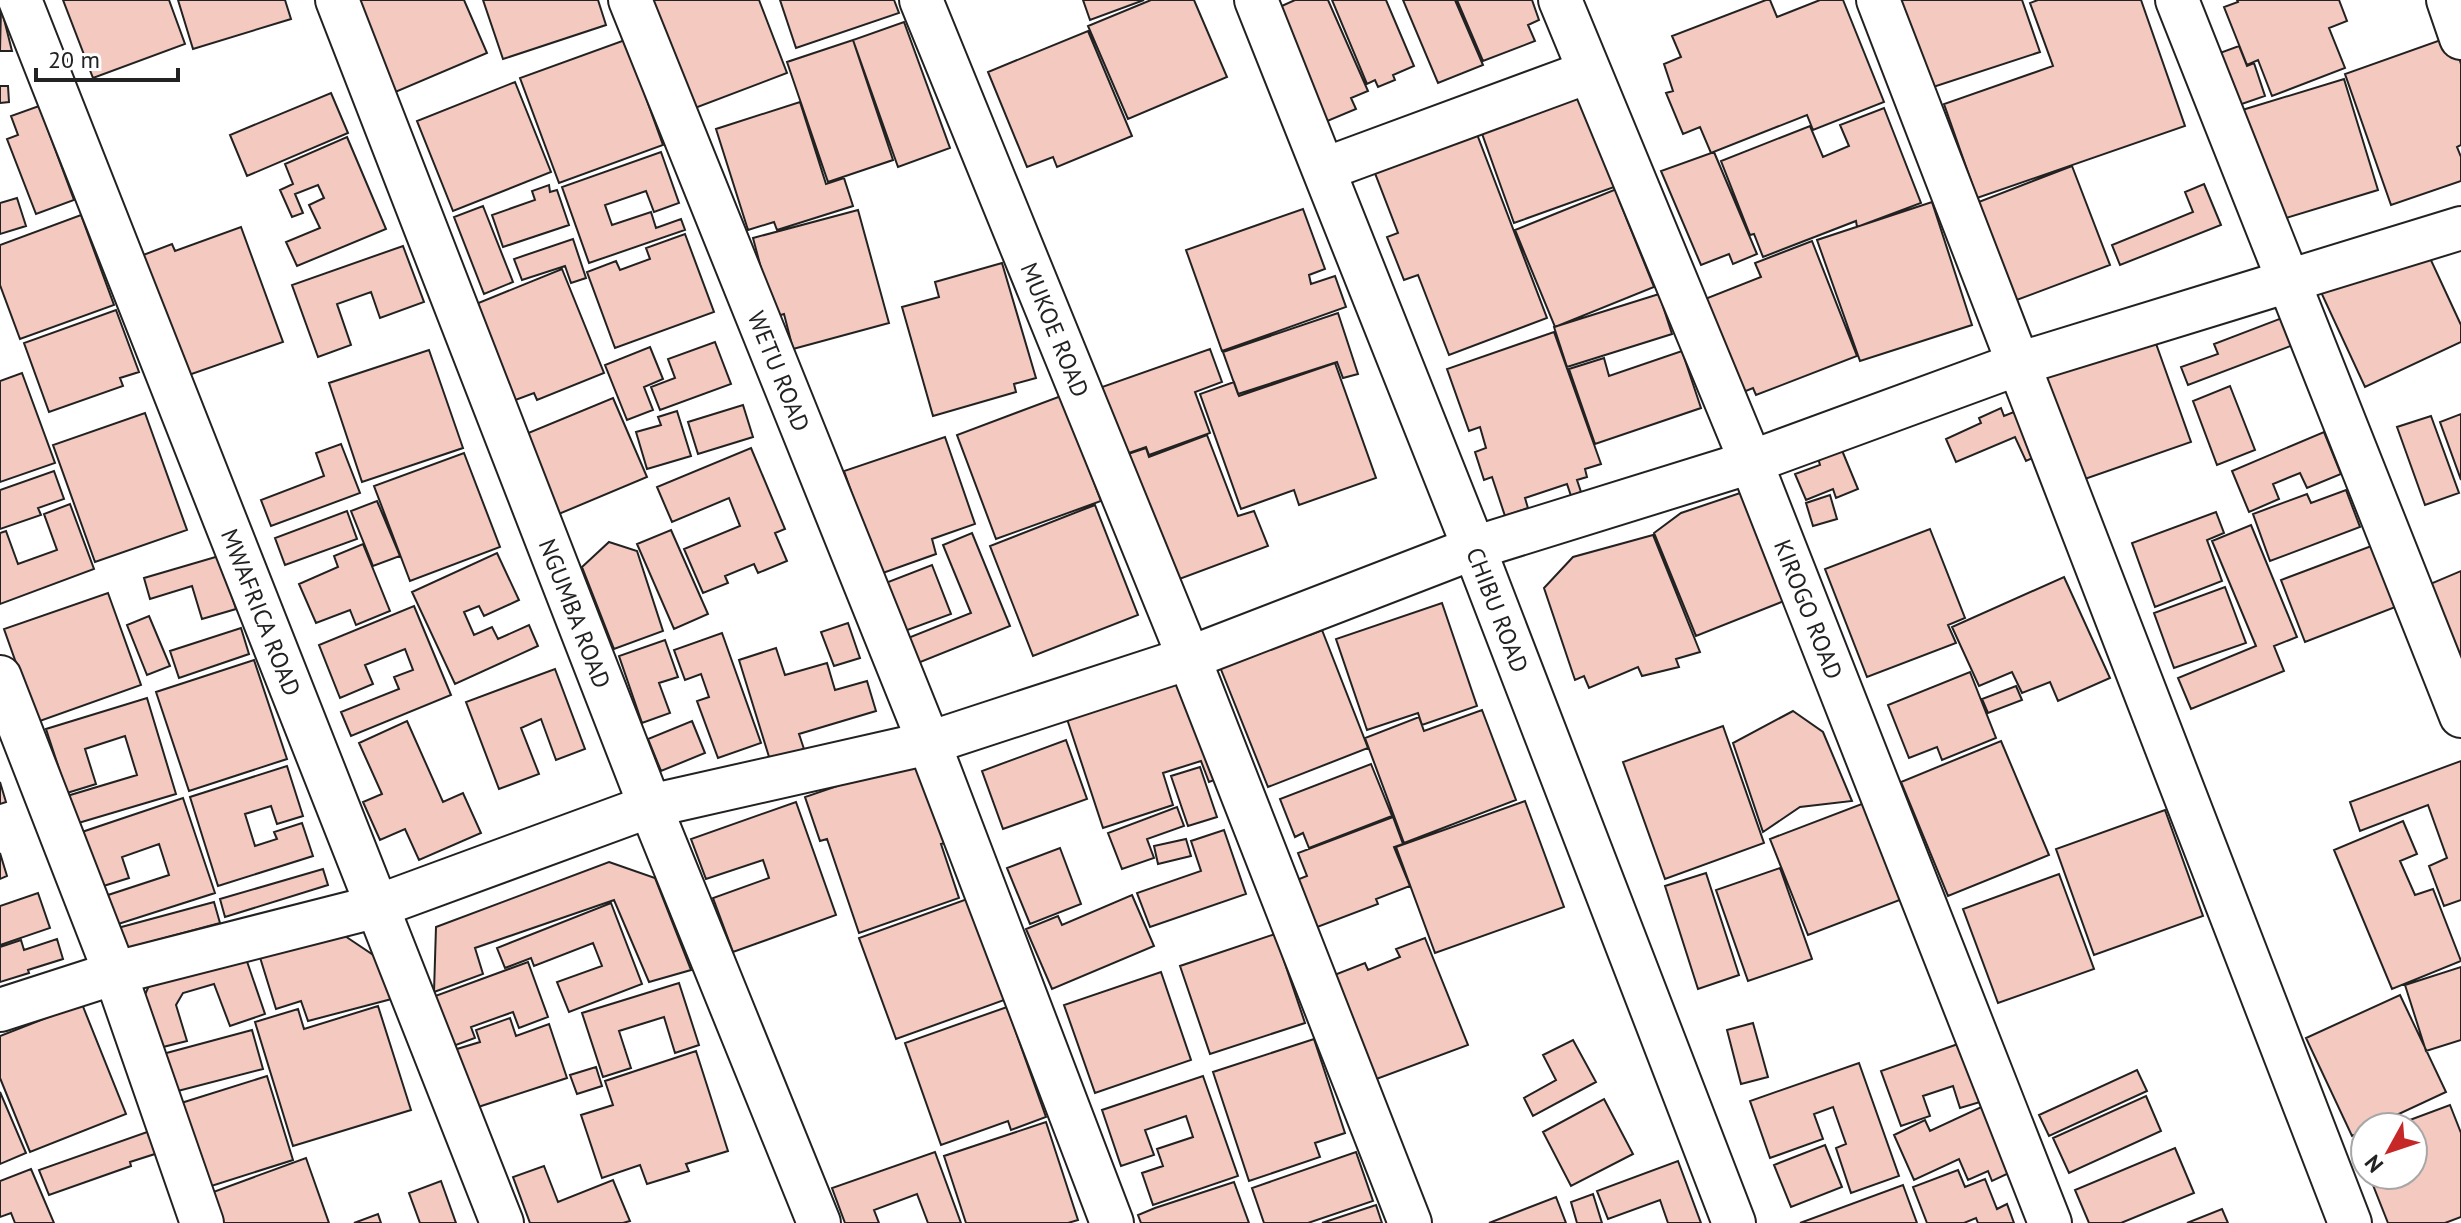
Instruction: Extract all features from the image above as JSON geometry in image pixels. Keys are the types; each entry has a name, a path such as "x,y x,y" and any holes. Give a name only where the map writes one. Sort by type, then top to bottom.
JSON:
{"street":[{"name":"MWAFRICA ROAD","path":"20,0 502,1223"},
{"name":"NGUMBA ROAD","path":"337,0 650,806 819,1223"},
{"name":"WETU ROAD","path":"630,0 929,743 1112,1223"},
{"name":"MUKOE ROAD","path":"921,0 1189,658 1410,1223"},
{"name":"CHIBU ROAD","path":"1256,0 1474,548 1734,1223"},
{"name":"KIROGO ROAD","path":"1560,0 1751,462 2050,1223"},
{"path":"1878,0 2350,1223"},
{"path":"2177,0 2461,716"},
{"path":"2448,0 2461,38"},
{"path":"1325,169 1588,72"},
{"path":"0,1010 115,973 378,906 650,806 929,743 1189,658 1474,548 1751,462 2018,364 2461,228"},
{"path":"0,677 115,973 202,1223"}],"building":[{"path":"63,0 169,0 185,44 93,78"},
{"path":"178,0 285,0 291,19 193,49"},
{"path":"354,0 464,0 487,53 393,93"},
{"path":"483,0 598,0 606,25 503,59"},
{"path":"653,0 759,0 787,73 695,108"},
{"path":"780,0 894,0 899,13 796,48"},
{"path":"1083,0 1144,0 1090,20"},
{"path":"1151,0 1194,0 1227,77 1128,119 1088,26"},
{"path":"1295,0 1328,0 1368,91 1351,98 1356,109 1325,122 1275,9"},
{"path":"1332,0 1386,0 1414,66 1393,75 1395,80 1378,87 1375,80 1367,84"},
{"path":"1403,0 1455,0 1483,65 1438,83"},
{"path":"1457,0 1532,0 1539,20 1528,25 1535,41 1483,61"},
{"path":"1770,0 1777,17 1820,0 1843,0 1884,102 1813,130 1807,115 1711,153 1700,127 1683,134 1666,93 1673,91 1664,64 1681,57 1672,36"},
{"path":"1894,0 2022,0 2040,52 1924,90"},
{"path":"2038,0 2141,0 2185,126 1977,198 1944,104 2053,66 2030,3"},
{"path":"2237,0 2339,0 2347,21 2329,28 2345,68 2272,96 2258,60 2247,65 2224,7"},
{"path":"1,7 12,51 0,51"},
{"path":"904,22 950,148 898,167 853,40"},
{"path":"1088,31 1132,136 1057,167 1053,157 1027,167 988,72"},
{"path":"2452,36 2461,64 2461,145 2457,147 2461,157 2461,181 2391,205 2345,74"},
{"path":"625,40 663,145 559,183 520,78"},
{"path":"853,40 893,160 828,182 787,62"},
{"path":"2239,46 2247,66 2254,63 2265,96 2236,106 2217,54"},
{"path":"2344,79 2378,190 2273,222 2239,111"},
{"path":"515,82 551,172 453,211 417,121"},
{"path":"0,86 8,86 9,102 0,103"},
{"path":"1582,91 1617,186 1514,223 1480,128"},
{"path":"331,93 348,133 247,176 230,135"},
{"path":"800,102 826,184 844,178 853,206 777,230 774,222 748,230 716,129"},
{"path":"39,106 74,200 36,214 7,139 18,135 11,116"},
{"path":"1884,108 1921,203 1857,227 1856,221 1763,257 1754,234 1750,235 1721,161 1810,126 1823,157 1849,146 1840,125"},
{"path":"1475,129 1547,318 1449,355 1418,275 1404,280 1387,237 1398,233 1373,168"},
{"path":"347,137 386,229 297,266 286,242 320,228 309,205 324,198 318,185 295,194 303,213 292,217 280,190 293,184 285,164"},
{"path":"661,152 679,203 654,212 646,191 605,205 612,225 651,212 656,228 681,219 685,230 589,263 562,187"},
{"path":"1714,152 1757,254 1733,264 1729,254 1701,265 1661,171"},
{"path":"2072,166 2110,265 2014,301 1976,203"},
{"path":"2204,184 2221,225 2120,265 2112,245 2193,212 2185,192"},
{"path":"549,185 550,192 557,190 569,225 503,247 492,215 535,200 532,191"},
{"path":"1619,188 1623,198 1619,200 1654,287 1555,327 1515,230"},
{"path":"17,198 26,226 0,234 0,203"},
{"path":"1932,202 1972,325 1860,361 1817,240"},
{"path":"483,206 513,282 484,294 454,217"},
{"path":"1303,209 1325,269 1309,275 1311,284 1335,276 1346,307 1222,351 1186,250"},
{"path":"858,210 889,323 793,349 784,314 774,317 753,238"},
{"path":"81,215 114,305 20,339 0,285 0,245"},
{"path":"241,227 283,342 183,377 138,257 172,244 175,251"},
{"path":"685,234 714,312 615,348 587,272 616,261 620,270 650,259 646,248"},
{"path":"573,239 586,278 571,283 565,266 522,280 514,259"},
{"path":"1812,241 1857,356 1756,395 1753,388 1741,393 1705,299 1761,277 1755,263"},
{"path":"2423,243 2461,325 2461,342 2365,387 2320,290"},
{"path":"403,246 424,302 380,318 371,292 337,304 351,345 318,357 292,285"},
{"path":"1002,263 1036,378 1014,384 1016,392 933,416 902,307 939,297 935,282"},
{"path":"562,269 604,373 537,400 534,393 510,402 471,306"},
{"path":"1659,294 1672,334 1567,367 1554,327"},
{"path":"116,310 139,372 120,378 123,386 49,412 24,343"},
{"path":"1338,313 1358,374 1343,378 1337,362 1238,394 1223,352"},
{"path":"2290,315 2301,342 2188,385 2181,367 2218,354 2214,344"},
{"path":"1554,332 1601,464 1585,469 1587,477 1577,480 1581,492 1571,496 1567,484 1525,498 1528,508 1505,516 1492,477 1484,480 1475,452 1486,448 1480,427 1469,431 1447,369"},
{"path":"2154,338 2191,442 2082,480 2045,376"},
{"path":"715,342 731,384 660,410 651,387 675,378 668,359"},
{"path":"650,347 663,379 644,387 653,410 627,420 605,365"},
{"path":"1210,349 1222,382 1195,392 1210,433 1149,455 1146,447 1126,454 1102,387"},
{"path":"429,350 463,448 362,482 329,383"},
{"path":"1682,351 1701,408 1595,444 1569,369 1604,358 1609,376"},
{"path":"1335,363 1376,478 1299,505 1294,490 1241,509 1200,394 1234,382 1239,396"},
{"path":"22,373 55,463 0,482 0,381"},
{"path":"2230,386 2255,450 2217,465 2193,401"},
{"path":"1061,396 1101,501 996,539 957,435"},
{"path":"613,398 647,477 554,516 521,436"},
{"path":"743,405 753,437 698,454 688,422"},
{"path":"2001,408 2004,416 2024,408 2044,453 2026,461 2015,437 1956,462 1946,439 1981,423 1979,418"},
{"path":"677,411 691,456 647,469 636,432 661,425 658,417"},
{"path":"145,413 187,530 95,562 53,445"},
{"path":"2461,414 2461,480 2440,422"},
{"path":"2431,416 2459,493 2425,505 2397,427"},
{"path":"2324,432 2341,474 2307,488 2300,473 2273,484 2279,499 2249,512 2232,471"},
{"path":"1207,435 1238,516 1254,511 1268,546 1166,584 1119,457 1146,448 1149,457"},
{"path":"945,437 975,524 932,539 936,554 880,574 844,471"},
{"path":"341,444 360,493 271,526 261,500 324,476 316,453"},
{"path":"751,448 785,529 775,533 787,561 758,573 754,564 725,576 728,583 703,593 684,549 740,526 729,498 672,522 657,487"},
{"path":"1841,448 1858,489 1836,498 1833,489 1806,500 1795,474 1820,465 1818,458"},
{"path":"464,453 500,547 410,581 374,486"},
{"path":"54,471 64,499 38,508 41,515 0,529 0,490"},
{"path":"1749,490 1794,597 1696,636 1654,533 1681,513"},
{"path":"2346,490 2360,527 2270,561 2253,514 2307,494 2311,503"},
{"path":"1830,495 1837,519 1813,526 1806,503"},
{"path":"377,501 400,556 373,566 351,511"},
{"path":"70,504 94,569 0,604 0,533 6,531 18,564 57,550 44,514"},
{"path":"1095,505 1138,615 1033,656 990,546"},
{"path":"347,511 357,539 285,565 275,538"},
{"path":"2216,512 2224,533 2207,540 2222,581 2155,607 2132,543"},
{"path":"2251,525 2297,637 2274,646 2284,671 2191,709 2178,678 2256,646 2212,541"},
{"path":"1930,529 1965,618 1948,625 1956,643 1867,677 1825,569"},
{"path":"671,530 708,614 674,629 637,544"},
{"path":"972,533 1010,626 903,669 893,644 971,613 943,545"},
{"path":"1653,535 1700,652 1676,659 1679,667 1642,676 1638,667 1589,688 1584,676 1575,680 1544,588 1573,557"},
{"path":"609,542 637,551 663,631 614,649 582,567"},
{"path":"363,544 390,611 356,625 350,610 316,623 299,584 338,567 334,556"},
{"path":"2374,545 2398,606 2305,642 2281,580"},
{"path":"497,553 519,600 484,616 479,606 464,612 474,635 492,627 498,639 529,625 538,646 455,684 412,592"},
{"path":"219,556 236,609 202,619 192,586 150,599 144,578"},
{"path":"932,565 951,614 902,632 883,584"},
{"path":"2461,571 2461,699 2416,590"},
{"path":"2064,577 2110,678 2058,701 2050,682 2022,693 2012,672 1979,686 1952,627"},
{"path":"2225,587 2246,643 2174,668 2154,613"},
{"path":"108,593 141,685 37,722 4,629"},
{"path":"1442,603 1477,706 1422,725 1418,713 1367,730 1336,639"},
{"path":"414,606 451,695 351,736 341,712 399,689 394,677 413,670 405,649 365,665 373,684 340,698 319,645"},
{"path":"149,616 170,666 147,675 127,625"},
{"path":"1305,622 1310,635 1322,630 1368,748 1268,787 1220,667"},
{"path":"848,623 860,658 834,666 821,632"},
{"path":"241,628 249,654 179,678 170,651"},
{"path":"722,633 761,743 718,758 697,701 709,697 701,674 685,680 674,650"},
{"path":"665,640 678,677 659,683 670,713 642,723 619,656"},
{"path":"776,648 785,675 827,663 835,690 867,681 876,711 799,734 804,749 770,760 739,660"},
{"path":"254,660 287,759 189,791 156,692"},
{"path":"555,669 585,749 556,760 541,719 521,728 539,774 499,789 466,702"},
{"path":"1970,672 1996,738 1942,760 1937,747 1909,758 1888,705"},
{"path":"1187,679 1220,778 1209,782 1201,761 1163,773 1173,805 1103,828 1067,719"},
{"path":"2016,686 2022,700 1988,713 1982,699"},
{"path":"147,698 176,794 75,824 67,796 137,775 125,736 85,749 96,784 67,793 46,729"},
{"path":"1482,710 1516,800 1404,843 1365,738 1419,717 1424,731"},
{"path":"1793,711 1823,732 1852,801 1800,807 1763,832 1733,743"},
{"path":"407,721 443,802 463,793 481,833 419,860 405,829 380,840 363,802 382,794 359,743"},
{"path":"692,721 705,753 661,771 648,739"},
{"path":"1723,726 1764,843 1665,879 1623,762"},
{"path":"1066,740 1087,799 1003,829 982,771"},
{"path":"2001,741 2049,855 1948,896 1901,782"},
{"path":"925,756 954,841 941,844 959,898 859,933 827,839 820,841 805,797"},
{"path":"2461,761 2461,900 2444,906 2429,866 2447,858 2428,805 2360,831 2350,802"},
{"path":"1371,764 1392,816 1309,848 1303,833 1295,837 1280,799"},
{"path":"287,766 303,816 277,824 271,806 245,814 255,846 277,839 274,832 302,823 313,856 218,886 190,797"},
{"path":"1200,767 1217,817 1188,826 1171,776"},
{"path":"0,782 6,802 0,804"},
{"path":"183,798 215,893 112,926 102,897 169,875 159,844 122,857 129,878 97,888 79,833"},
{"path":"1525,801 1564,907 1435,953 1396,847"},
{"path":"796,802 836,915 733,952 713,898 769,878 763,860 706,879 691,839"},
{"path":"1867,802 1905,898 1808,935 1770,839"},
{"path":"1177,807 1184,826 1147,839 1154,858 1122,869 1108,833"},
{"path":"2165,810 2203,916 2094,955 2056,849"},
{"path":"1393,817 1403,844 1394,847 1410,886 1376,899 1378,904 1312,929 1294,881 1307,876 1298,853"},
{"path":"2403,821 2417,854 2400,861 2415,895 2433,889 2461,961 2392,989 2334,850"},
{"path":"1224,830 1246,894 1150,927 1137,893 1201,871 1191,841"},
{"path":"1186,839 1191,856 1158,864 1154,846"},
{"path":"1060,848 1081,904 1030,924 1007,868"},
{"path":"0,853 7,876 0,879"},
{"path":"609,862 655,878 691,970 649,982 614,900 475,948 483,974 434,992 436,927"},
{"path":"1780,868 1812,959 1748,981 1716,890"},
{"path":"323,869 328,885 225,917 220,899"},
{"path":"1706,873 1739,975 1698,989 1665,886"},
{"path":"2059,874 2094,969 1998,1003 1963,909"},
{"path":"38,893 50,928 0,945 0,906"},
{"path":"1132,895 1154,946 1052,989 1026,929 1058,916 1062,925"},
{"path":"970,898 1007,999 896,1039 859,938"},
{"path":"214,902 220,923 139,945 123,961 114,929"},
{"path":"611,903 642,984 569,1012 557,982 602,966 593,943 534,966 531,958 505,968 497,948"},
{"path":"336,930 394,969 403,996 308,1021 301,1001 276,1009 258,951"},
{"path":"1275,934 1305,1023 1210,1054 1180,966"},
{"path":"1425,938 1468,1045 1371,1081 1324,979 1365,963 1368,970 1400,957 1396,949"},
{"path":"57,939 63,959 0,982 0,947 21,940 24,950"},
{"path":"240,941 265,1014 230,1026 214,984 183,993 176,1005 187,1041 159,1048 140,1006 158,965"},
{"path":"528,962 548,1017 519,1028 513,1012 471,1027 475,1038 445,1049 427,999"},
{"path":"2461,967 2461,1040 2426,1051 2405,985"},
{"path":"1161,972 1191,1060 1095,1093 1064,1005"},
{"path":"679,983 699,1045 675,1053 664,1017 619,1031 631,1068 603,1077 582,1013"},
{"path":"2400,995 2446,1092 2405,1111 2349,1111 2349,1130 2306,1038"},
{"path":"82,1004 126,1114 30,1152 0,1078 0,1036"},
{"path":"378,1006 411,1110 293,1146 255,1022 298,1009 304,1029"},
{"path":"1007,1007 1046,1117 1011,1130 1008,1121 941,1145 905,1043"},
{"path":"510,1018 516,1036 549,1024 567,1078 466,1111 447,1052 480,1042 476,1030"},
{"path":"1753,1023 1768,1077 1741,1084 1727,1030"},
{"path":"252,1030 263,1069 170,1093 159,1055"},
{"path":"1314,1039 1345,1133 1315,1143 1320,1157 1249,1181 1213,1072"},
{"path":"1573,1040 1596,1082 1533,1116 1524,1098 1556,1080 1543,1055"},
{"path":"1958,1044 1997,1097 1960,1108 1953,1086 1923,1096 1930,1116 1901,1126 1881,1071"},
{"path":"696,1051 728,1151 686,1164 689,1171 647,1184 640,1165 602,1178 581,1115 613,1105 605,1081"},
{"path":"1859,1063 1899,1176 1851,1193 1836,1148 1846,1144 1833,1107 1814,1114 1823,1139 1770,1158 1750,1101"},
{"path":"596,1067 602,1086 577,1094 570,1075"},
{"path":"2137,1070 2147,1091 2049,1136 2039,1115"},
{"path":"267,1076 293,1160 205,1188 178,1104"},
{"path":"1203,1076 1238,1176 1153,1205 1142,1173 1163,1166 1157,1149 1193,1137 1186,1116 1145,1130 1154,1155 1121,1166 1102,1110"},
{"path":"0,1092 26,1153 0,1164"},
{"path":"2146,1096 2161,1131 2069,1173 2053,1138"},
{"path":"1604,1099 1633,1154 1571,1186 1543,1132"},
{"path":"1992,1102 2022,1167 1992,1181 1988,1171 1968,1180 1959,1159 1914,1180 1894,1135 1925,1120 1930,1131"},
{"path":"2450,1105 2461,1133 2461,1217 2445,1223 2388,1223 2375,1191 2429,1191 2429,1113"},
{"path":"1046,1122 1078,1220 1068,1223 966,1223 944,1156"},
{"path":"150,1131 158,1153 130,1162 131,1166 49,1195 39,1170"},
{"path":"1825,1145 1842,1187 1791,1207 1774,1165"},
{"path":"2175,1148 2194,1193 2121,1223 2089,1223 2075,1190"},
{"path":"935,1152 961,1223 928,1223 917,1194 874,1210 879,1223 845,1223 832,1188"},
{"path":"1356,1152 1373,1201 1308,1223 1264,1223 1252,1188"},
{"path":"306,1158 329,1223 215,1223 205,1195"},
{"path":"1678,1161 1701,1223 1668,1223 1660,1200 1608,1219 1597,1191"},
{"path":"544,1166 558,1202 613,1180 630,1221 530,1223 513,1177"},
{"path":"31,1169 54,1223 15,1223 11,1213 0,1217 0,1181"},
{"path":"1958,1170 1965,1187 1985,1179 1997,1209 2007,1204 2014,1223 1978,1223 1976,1218 1964,1223 1927,1223 1913,1187"},
{"path":"441,1181 456,1223 420,1223 409,1193"},
{"path":"1234,1182 1249,1223 1141,1223 1138,1215"},
{"path":"1903,1185 1917,1223 1800,1223"},
{"path":"1593,1194 1602,1223 1577,1223 1571,1202"},
{"path":"1556,1197 1566,1223 1489,1223"},
{"path":"1376,1205 1382,1223 1322,1223"},
{"path":"2222,1209 2228,1223 2187,1223"},
{"path":"378,1214 381,1223 354,1223"}]}
